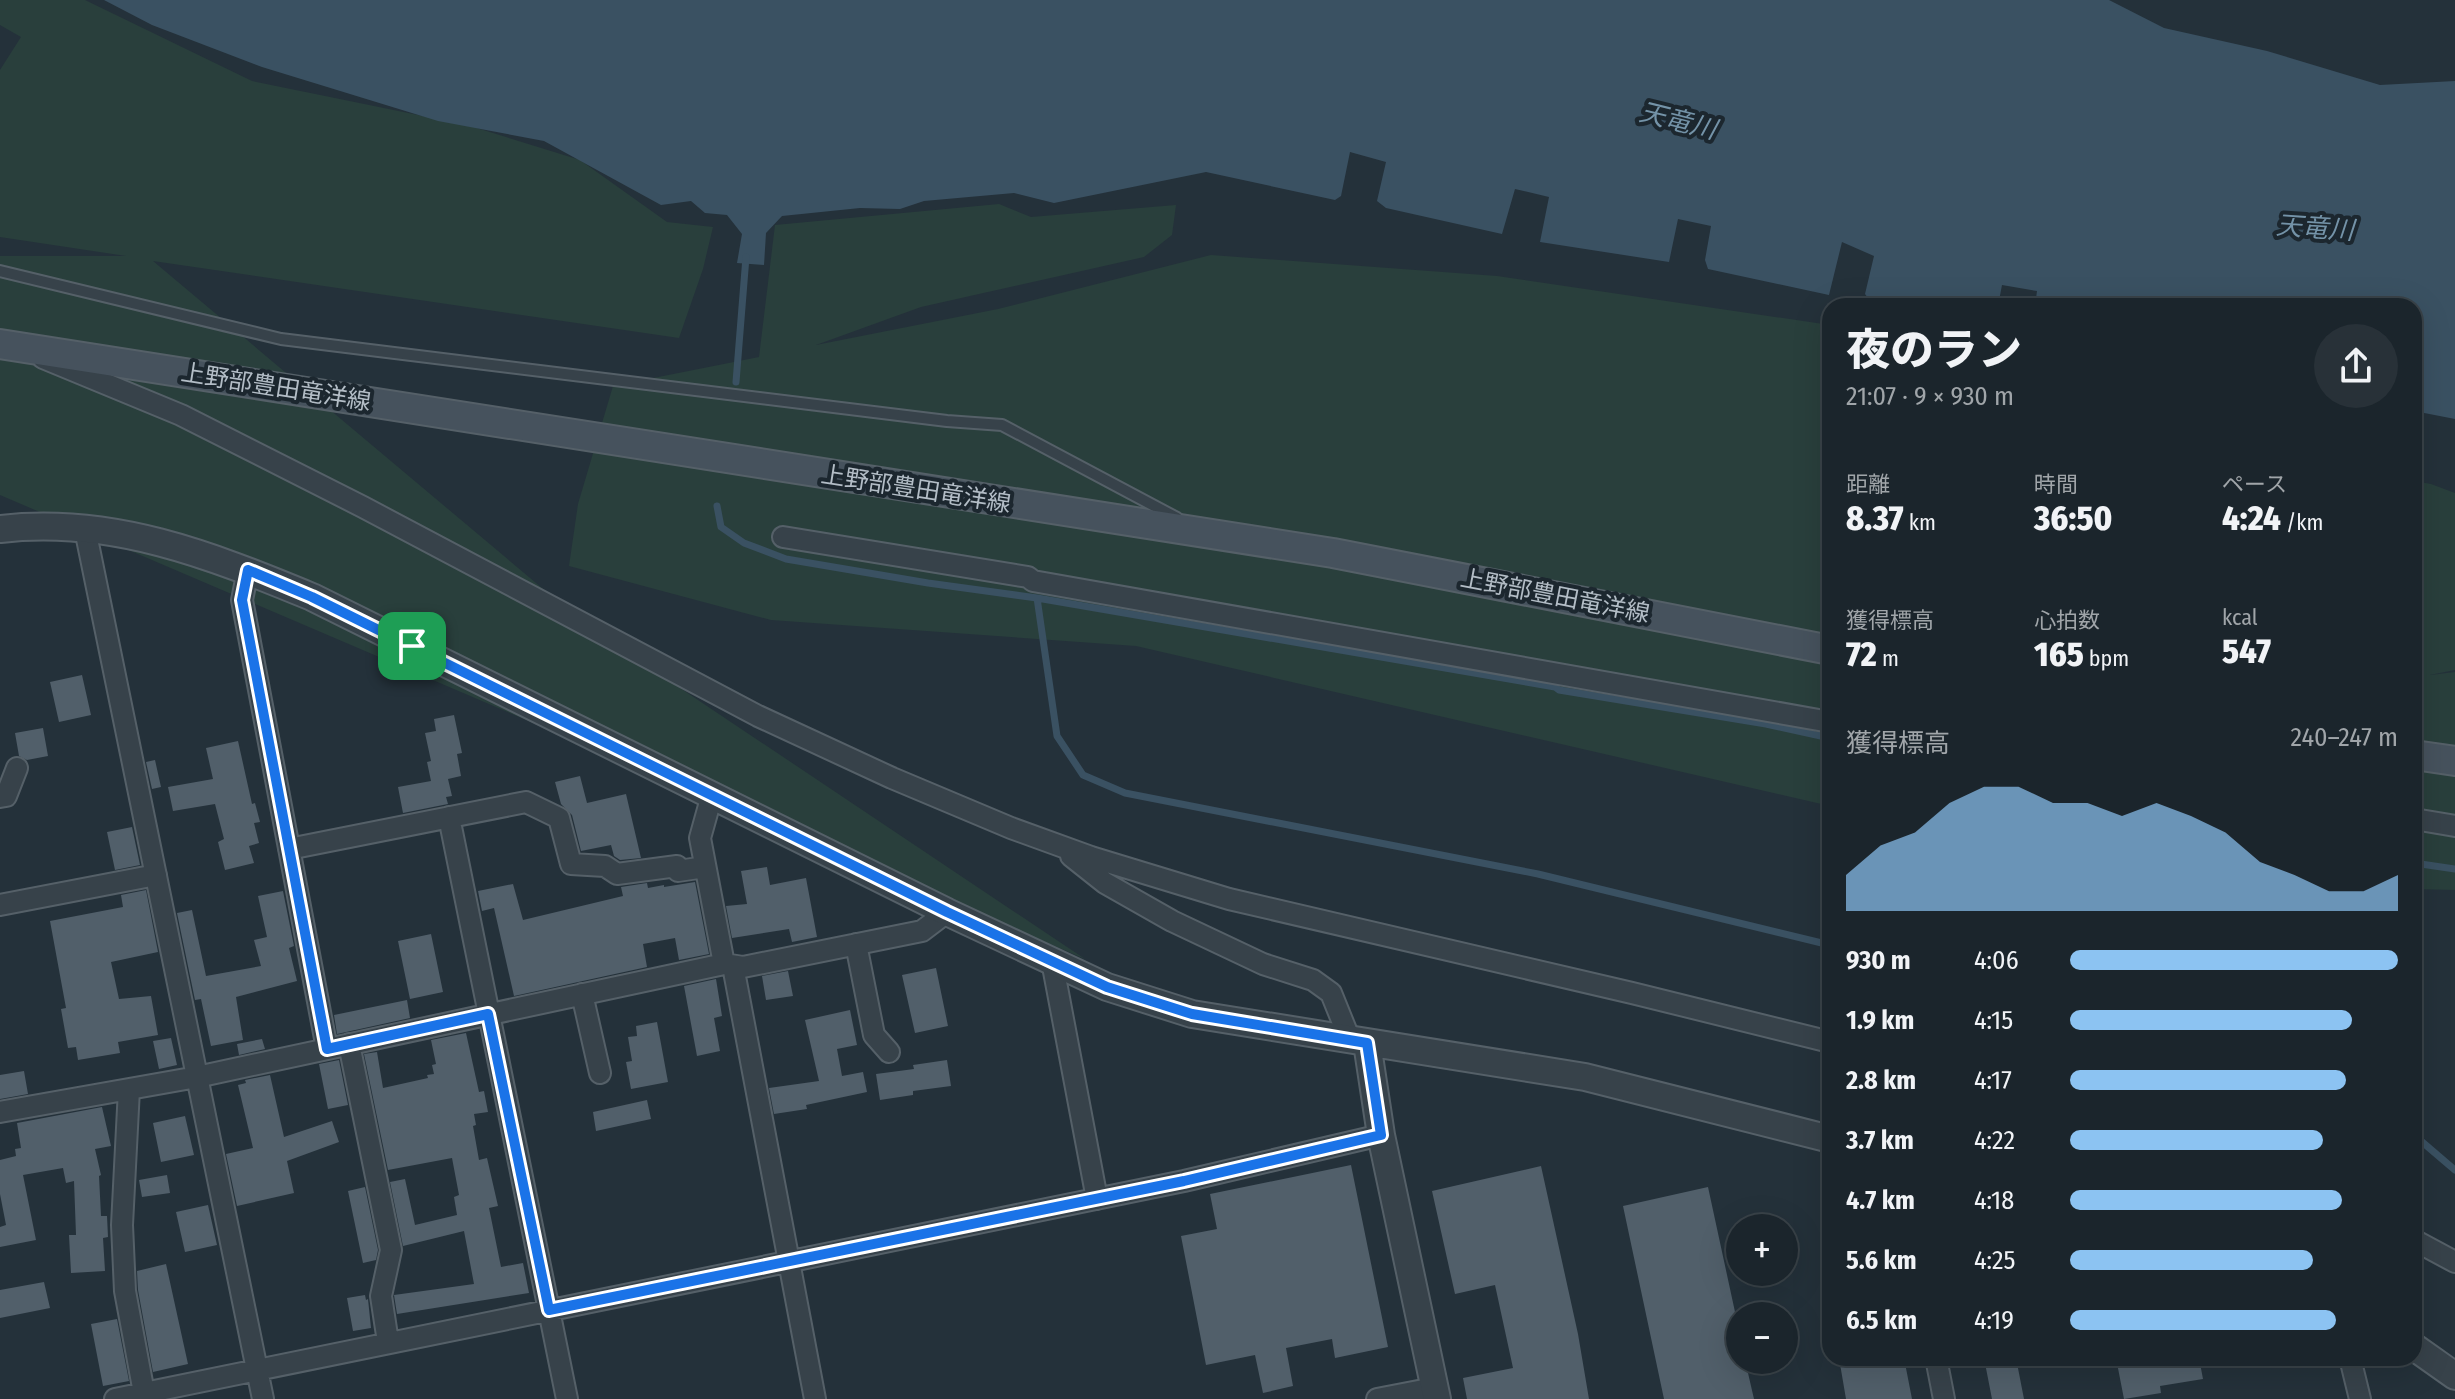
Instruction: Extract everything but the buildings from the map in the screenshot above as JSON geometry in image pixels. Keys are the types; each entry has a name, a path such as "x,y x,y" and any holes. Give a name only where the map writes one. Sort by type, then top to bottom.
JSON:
{"main road":[{"name":"上野部豊田竜洋線","path":"5,344 1333,553 1822,648"},
{"path":"2422,756 2455,761"}],"street":[{"path":"5,344 181,415 363,507 758,716 892,778 1059,845 1229,899 1822,1040"},
{"path":"0,529 23,526 85,529 151,538 248,570 312,597 947,912 1107,987 1192,1014 1585,1077 1822,1137"},
{"path":"85,529 263,1399"},
{"path":"783,537 1028,577 1033,581 1822,721"},
{"path":"248,570 242,600 327,1049"},
{"path":"0,797 6,796 17,768"},
{"path":"712,795 700,838 815,1399"},
{"path":"289,849 526,802 559,818 571,864 605,866 617,874 677,866 678,871 705,867"},
{"path":"449,817 567,1399"},
{"path":"2422,820 2455,826"},
{"path":"1059,845 1105,883 1172,921 1263,964 1313,980 1331,993 1358,1041 1436,1393 1377,1399"},
{"path":"0,905 156,875"},
{"path":"0,1112 197,1077 728,965 743,967 922,931 947,912"},
{"path":"856,944 874,1035 889,1052"},
{"path":"1052,961 1097,1199"},
{"path":"582,994 600,1073"},
{"path":"349,1044 391,1250 381,1296 388,1342"},
{"path":"129,1089 123,1251 125,1291 144,1393"},
{"path":"115,1399 1200,1178 1381,1135"},
{"path":"2422,1244 2455,1262"},
{"path":"2422,1353 2455,1376"},
{"path":"1938,1366 1944,1399"},
{"path":"2352,1366 2360,1399"}],"lane":[{"path":"0,271 281,339 947,421 1002,425 1208,535"}],"green space":[{"path":"0,0 85,0 252,81 467,125 580,160 667,222 713,227 703,269 679,338 153,261 586,625 1085,959 0,495 0,256 126,256 0,237 0,70 21,37 0,25"},
{"path":"999,204 1031,217 1176,205 1172,235 1144,257 921,307 816,345 998,309 1211,255 1497,276 1822,324 1822,804 1136,646 771,620 569,566 578,504 613,386 759,357 775,225"},
{"path":"2422,482 2455,493 2455,670 2430,675 2455,672 2455,890 2422,889"}],"water":[{"name":"天竜川","path":"104,0 2109,0 2164,28 2267,51 2380,85 2455,81 2455,419 2422,413 2422,298 2036,298 2037,291 2002,285 2000,298 1868,298 1865,294 1874,256 1842,242 1829,295 1708,269 1705,260 1711,226 1678,219 1669,262 1540,242 1549,197 1515,189 1502,234 1386,208 1377,201 1386,162 1350,152 1341,196 1335,200 1206,172 1054,203 1014,193 924,201 900,209 860,208 782,216 766,233 764,265 737,263 742,234 727,215 705,213 691,201 661,205 544,141 438,121 262,67 152,25"}],"waterway":[{"path":"736,382 746,257"},
{"path":"717,506 721,527 744,543 786,559 1037,598 1822,736"},
{"path":"1037,598 1057,736 1083,775 1125,793 1538,874 1822,943"},
{"path":"2422,864 2455,869"},
{"path":"2422,1142 2455,1170"}],"route":[{"path":"248,570 312,597 412,646 947,912 1107,987 1192,1014 1367,1043 1381,1135 1184,1181 549,1310 488,1014 327,1049 242,600 248,570"}]}
